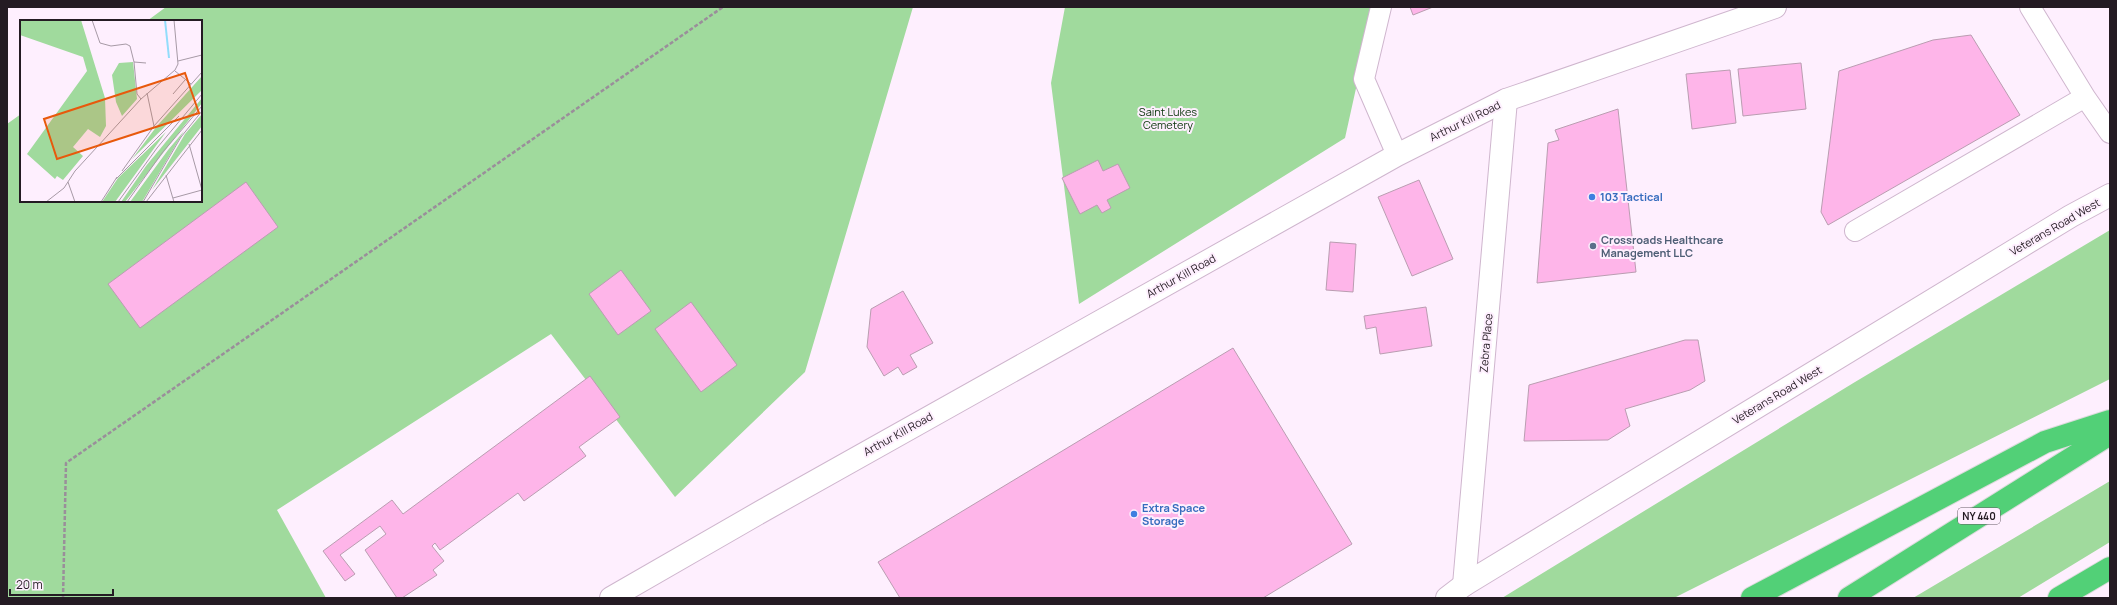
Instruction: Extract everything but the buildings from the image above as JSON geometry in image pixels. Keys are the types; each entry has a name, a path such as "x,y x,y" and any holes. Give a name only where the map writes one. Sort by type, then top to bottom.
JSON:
{"highway":[{"path":"1752,598 2045,442 2110,421"},
{"name":"NY 440","path":"1849,598 2110,434"},
{"path":"2059,598 2110,568"}],"street":[{"name":"Arthur Kill Road","path":"611,598 771,506 1397,155 1506,100 1775,7"},
{"name":"Zebra Place","path":"1456,592 1506,100"},
{"name":"Veterans Road West","path":"1456,592 2064,220 2110,195"}],"lane":[{"path":"1381,7 1364,79 1397,155"},
{"path":"2030,7 2086,97 2110,132"},
{"path":"1855,230 2086,97"}],"path":[{"path":"63,598 66,463 723,7"}],"green space":[{"path":"166,7 913,7 805,372 675,497 551,334 277,510 326,598 7,598 7,124 20,115 20,202 202,202 202,20 148,20"},
{"name":"Saint Lukes Cemetery","path":"1065,7 1374,7 1345,138 1079,304 1051,83"},
{"path":"2110,230 2110,379 1674,598 1502,598 1855,382"},
{"path":"2110,481 2110,542 2018,598 1913,598"}],"place":[{"name":"103 Tactical","path":"1592,197"},
{"name":"Crossroads Healthcare Management LLC","path":"1593,246"},
{"name":"Extra Space Storage","path":"1134,514"}]}
